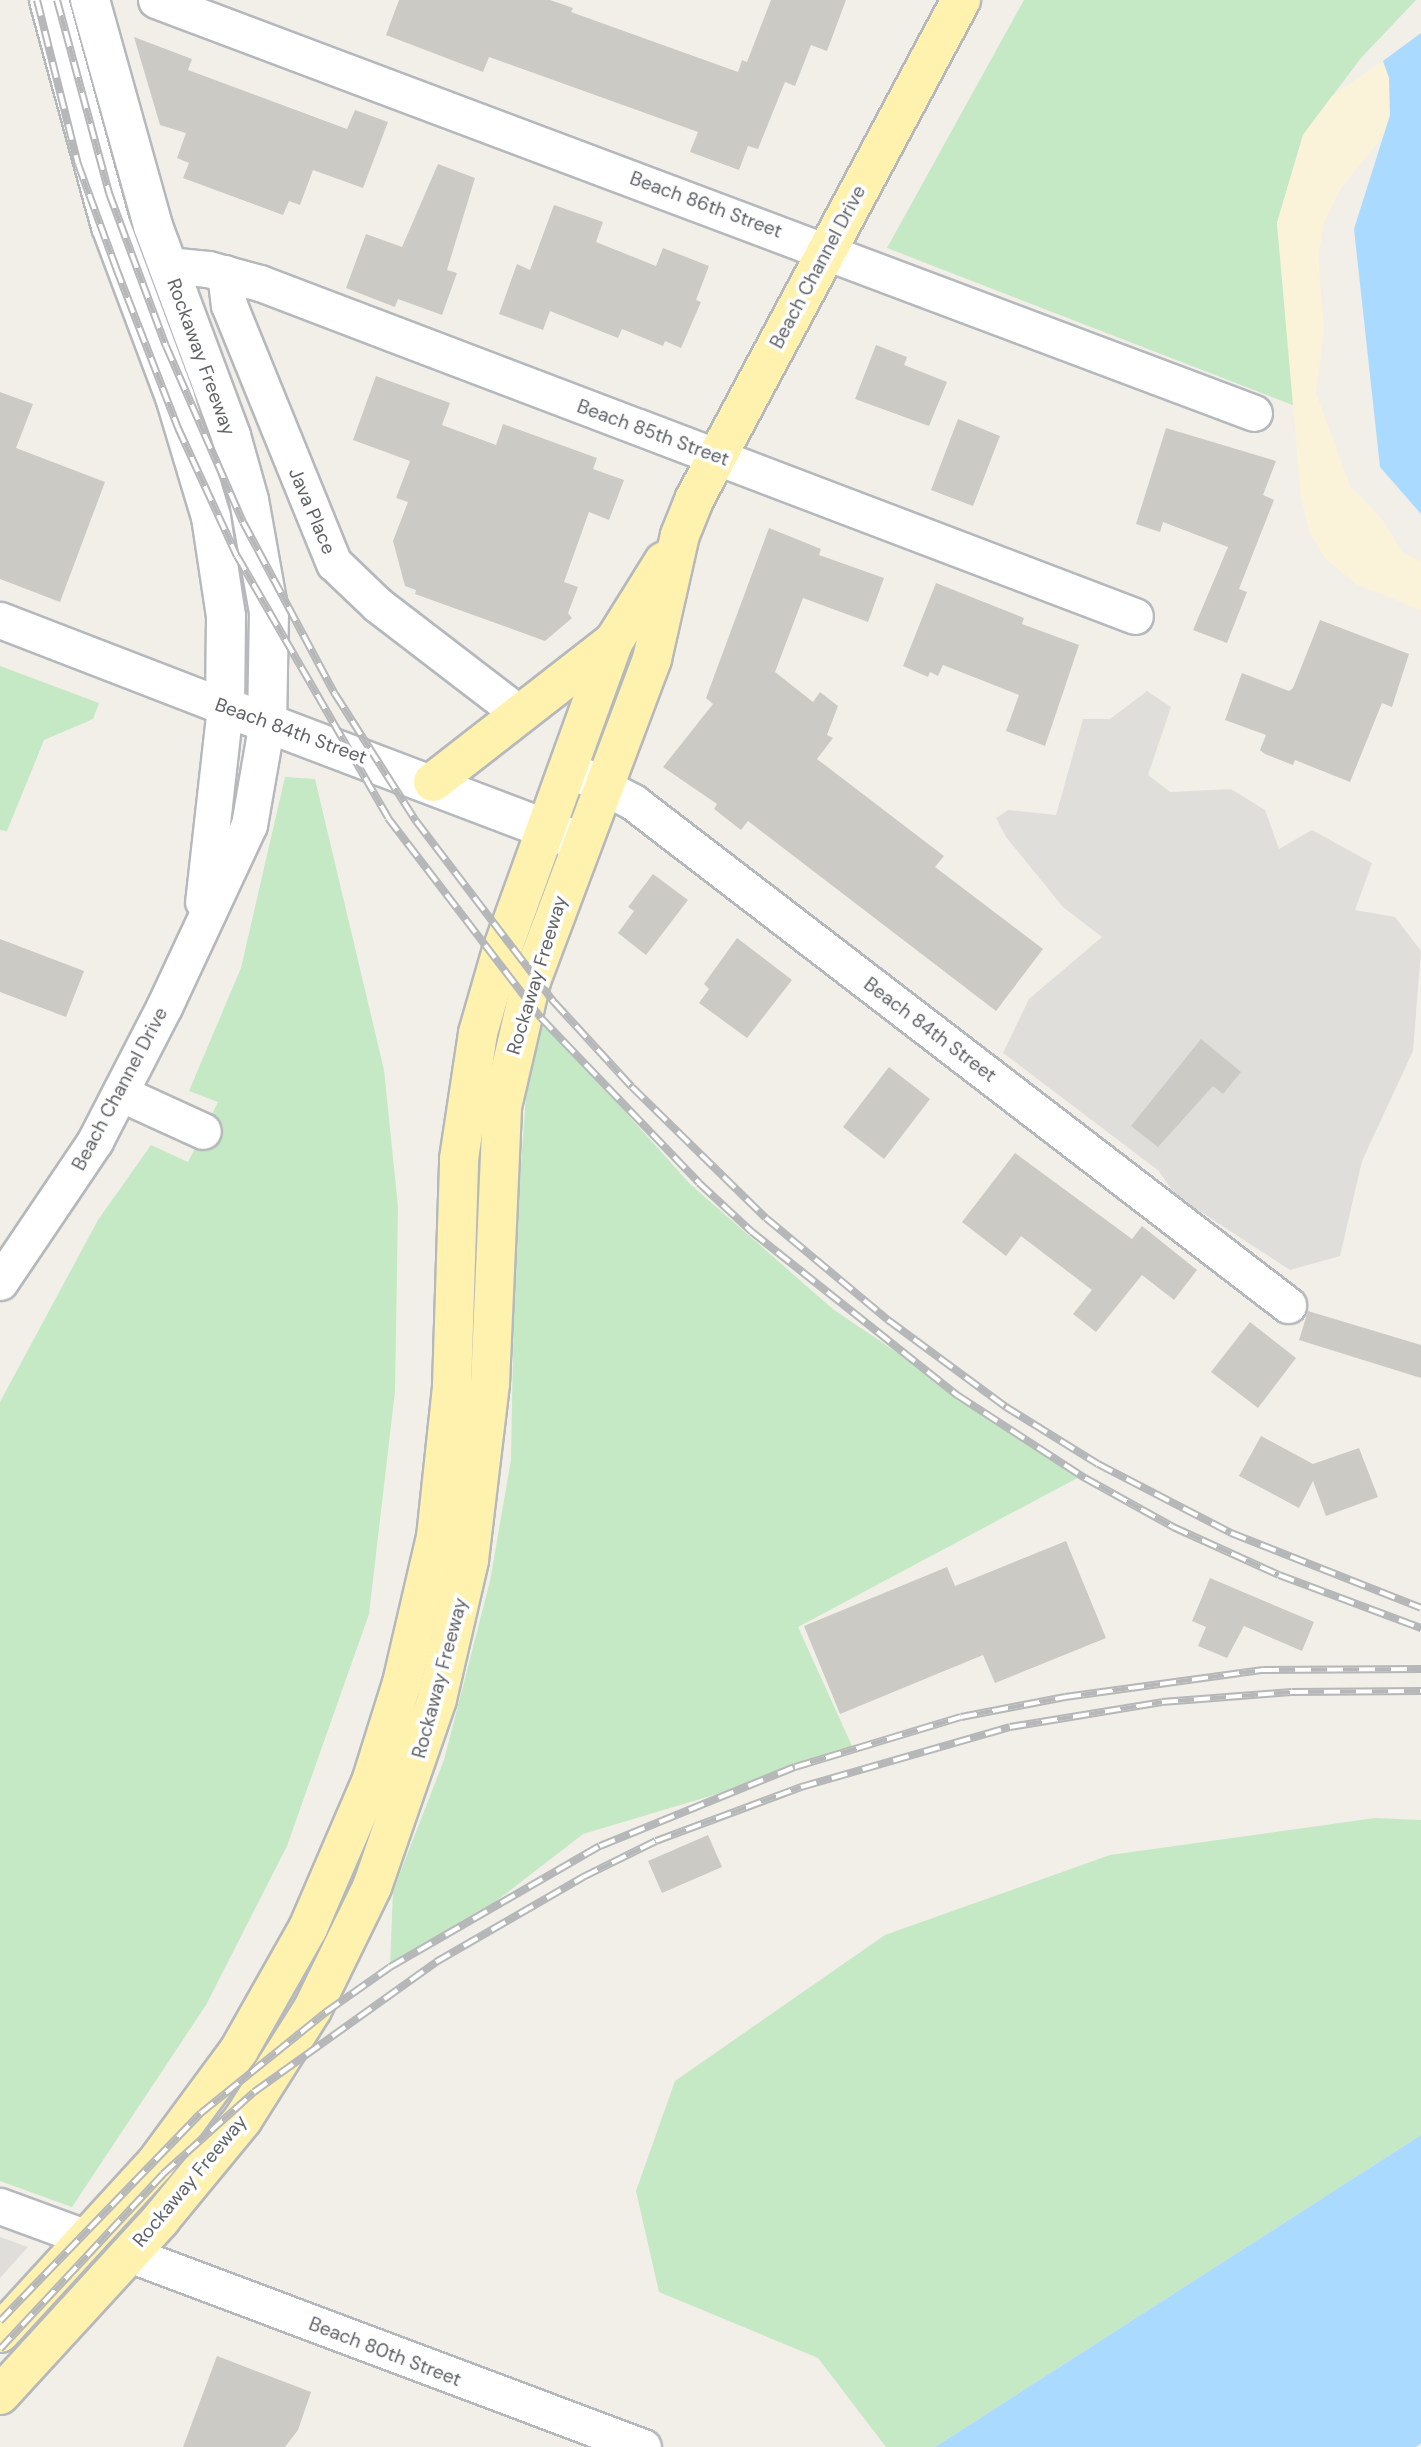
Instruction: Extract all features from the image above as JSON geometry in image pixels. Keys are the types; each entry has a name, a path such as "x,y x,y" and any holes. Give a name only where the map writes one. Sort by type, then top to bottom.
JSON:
{"main road":[{"name":"Beach Channel Drive","path":"545,827 565,767 614,641 680,535 716,456 961,0"},
{"name":"Beach Channel Drive","path":"581,842 652,659 680,535"},
{"path":"432,782 614,641"},
{"name":"Rockaway Freeway","path":"0,2333 155,2164 239,2050 308,1928 371,1782 412,1644 436,1537 452,1387 457,1204 469,1076 489,992 545,827"},
{"name":"Rockaway Freeway","path":"0,2395 220,2151 290,2050 372,1887 423,1747 450,1653 477,1514 490,1384 498,1151 510,1065 531,981 581,842"}],"street":[{"name":"Rockaway Freeway","path":"49,0 111,226 175,397 211,517 226,616 225,707"},
{"name":"Rockaway Freeway","path":"90,0 124,130 167,265 231,436 256,529 271,650 267,722"},
{"name":"Beach 86th Street","path":"156,0 1254,413"},
{"name":"Beach 85th Street","path":"167,265 225,273 1135,615"},
{"name":"Java Place","path":"225,273 229,305 334,563 369,598 520,714"},
{"name":"Beach 84th Street","path":"0,620 225,707 432,782 581,842"},
{"name":"Beach Channel Drive","path":"202,922 225,707"},
{"name":"Beach Channel Drive","path":"0,1282 95,1141 250,825 267,722"},
{"name":"Beach 84th Street","path":"565,767 603,783 1288,1305"},
{"path":"120,1093 203,1130"},
{"path":"0,2206 87,2238"},
{"name":"Beach 80th Street","path":"129,2254 643,2447"}],"shaded area":[{"path":"1147,691 1171,707 1148,775 1170,792 1231,789 1265,810 1279,849 1312,830 1372,863 1355,910 1395,917 1421,951 1413,1051 1362,1161 1340,1256 1290,1270 1175,1195 1159,1171 1003,1053 1029,999 1102,937 1063,907 1006,837 996,818 1008,810 1056,815 1083,719 1110,719"},
{"path":"0,2237 28,2247 0,2278"}],"green space":[{"path":"1024,0 1416,0 1361,58 1303,135 1277,223 1295,406 887,248"},
{"path":"0,666 99,703 93,719 44,740 7,831 0,830"},
{"path":"285,777 315,779 384,1070 398,1207 395,1391 369,1614 287,1846 206,2005 72,2207 0,2181 0,1402 98,1220 151,1145 188,1162 218,1102 189,1091 241,968"},
{"path":"541,1018 690,1184 834,1310 1081,1476 798,1627 852,1746 737,1788 583,1834 490,1906 390,1967 393,1891 444,1760 490,1581 511,1460 515,1245 528,1070"},
{"path":"1375,1818 1421,1820 1421,2135 935,2447 886,2447 818,2358 659,2292 636,2191 675,2081 885,1935 1110,1855"}],"sand":[{"path":"1383,61 1389,78 1390,115 1384,135 1341,188 1324,222 1318,259 1324,328 1316,393 1350,486 1381,518 1403,553 1421,561 1421,610 1356,584 1325,558 1310,533 1301,497 1277,223 1303,135 1332,96"}],"water":[{"path":"1421,33 1421,514 1380,467 1354,229 1390,115 1389,78 1383,61"},
{"path":"1421,2135 1421,2443 1416,2447 935,2447"}],"building":[{"path":"399,0 550,0 573,8 571,12 738,72 742,60 747,62 771,0 846,0 827,51 811,45 795,86 785,82 758,149 748,146 739,170 690,152 698,132 489,57 483,72 386,35"},
{"path":"134,37 192,59 188,70 347,129 355,110 388,122 363,188 313,170 300,205 289,201 283,215 183,178 189,163 177,158 186,133 160,125"},
{"path":"438,164 475,178 447,270 457,273 442,315 398,299 395,307 346,288 366,234 402,247"},
{"path":"554,205 603,222 596,242 656,266 663,248 709,266 696,300 701,302 681,348 665,341 663,346 622,329 618,338 550,311 543,330 499,314 517,264 530,270"},
{"path":"876,345 907,357 904,365 947,382 929,426 855,399"},
{"path":"376,376 450,403 442,425 496,445 503,424 597,458 593,469 624,480 609,520 589,512 564,582 578,587 568,613 572,618 545,641 415,594 416,590 405,586 393,541 408,502 396,498 410,461 353,440"},
{"path":"0,392 33,404 16,448 105,482 60,602 0,579"},
{"path":"958,419 1000,436 973,506 931,490"},
{"path":"1166,428 1276,461 1263,495 1274,500 1239,589 1247,592 1227,643 1193,630 1228,547 1163,522 1160,532 1136,524"},
{"path":"769,528 821,549 819,555 884,578 868,622 803,598 775,672 813,702 820,692 838,706 827,735 833,738 817,759 944,856 935,867 1043,949 996,1011 748,821 741,830 714,809 717,804 663,767 713,704 706,698"},
{"path":"936,583 1024,618 1022,624 1079,645 1045,746 1006,731 1019,695 943,665 938,676 930,672 928,677 903,666"},
{"path":"1320,620 1409,654 1392,707 1382,703 1350,782 1295,760 1293,765 1265,754 1260,750 1266,735 1225,720 1242,673 1289,691 1293,688"},
{"path":"653,874 688,900 646,955 618,933 634,911 628,907"},
{"path":"737,938 792,980 747,1038 699,1003 709,989 704,984"},
{"path":"0,939 84,971 66,1017 0,992"},
{"path":"1201,1039 1241,1072 1223,1094 1213,1086 1158,1147 1131,1126"},
{"path":"889,1067 930,1099 884,1159 843,1127"},
{"path":"1015,1153 1132,1239 1142,1226 1197,1270 1174,1300 1142,1275 1096,1332 1073,1314 1092,1290 1021,1236 1006,1256 962,1222"},
{"path":"1308,1311 1421,1345 1421,1378 1299,1340"},
{"path":"1250,1322 1296,1358 1258,1408 1211,1372"},
{"path":"1261,1436 1313,1464 1359,1448 1378,1497 1326,1516 1313,1481 1299,1508 1239,1476"},
{"path":"1066,1541 1106,1638 995,1683 983,1655 840,1714 804,1626 947,1567 955,1586"},
{"path":"1210,1578 1314,1622 1302,1651 1244,1626 1227,1658 1198,1646 1206,1627 1192,1621"},
{"path":"708,1835 722,1867 662,1893 648,1861"},
{"path":"217,2356 311,2392 298,2430 285,2447 183,2447"}],"railway":[{"path":"37,0 78,164 178,428 237,556 388,818 541,1018 699,1183 752,1232 957,1395 1085,1478 1173,1527 1279,1575 1421,1628"},
{"path":"57,0 109,193 166,346 243,522 335,694 416,821 554,1002 632,1087 766,1218 888,1320 1006,1407 1098,1464 1231,1533 1421,1608"},
{"path":"0,2321 201,2113 326,2012 390,1967 600,1846 795,1767 961,1717 1065,1697 1263,1670 1421,1669"},
{"path":"0,2349 163,2174 254,2092 436,1962 583,1877 656,1841 801,1787 1010,1727 1162,1702 1292,1692 1421,1691"}]}
